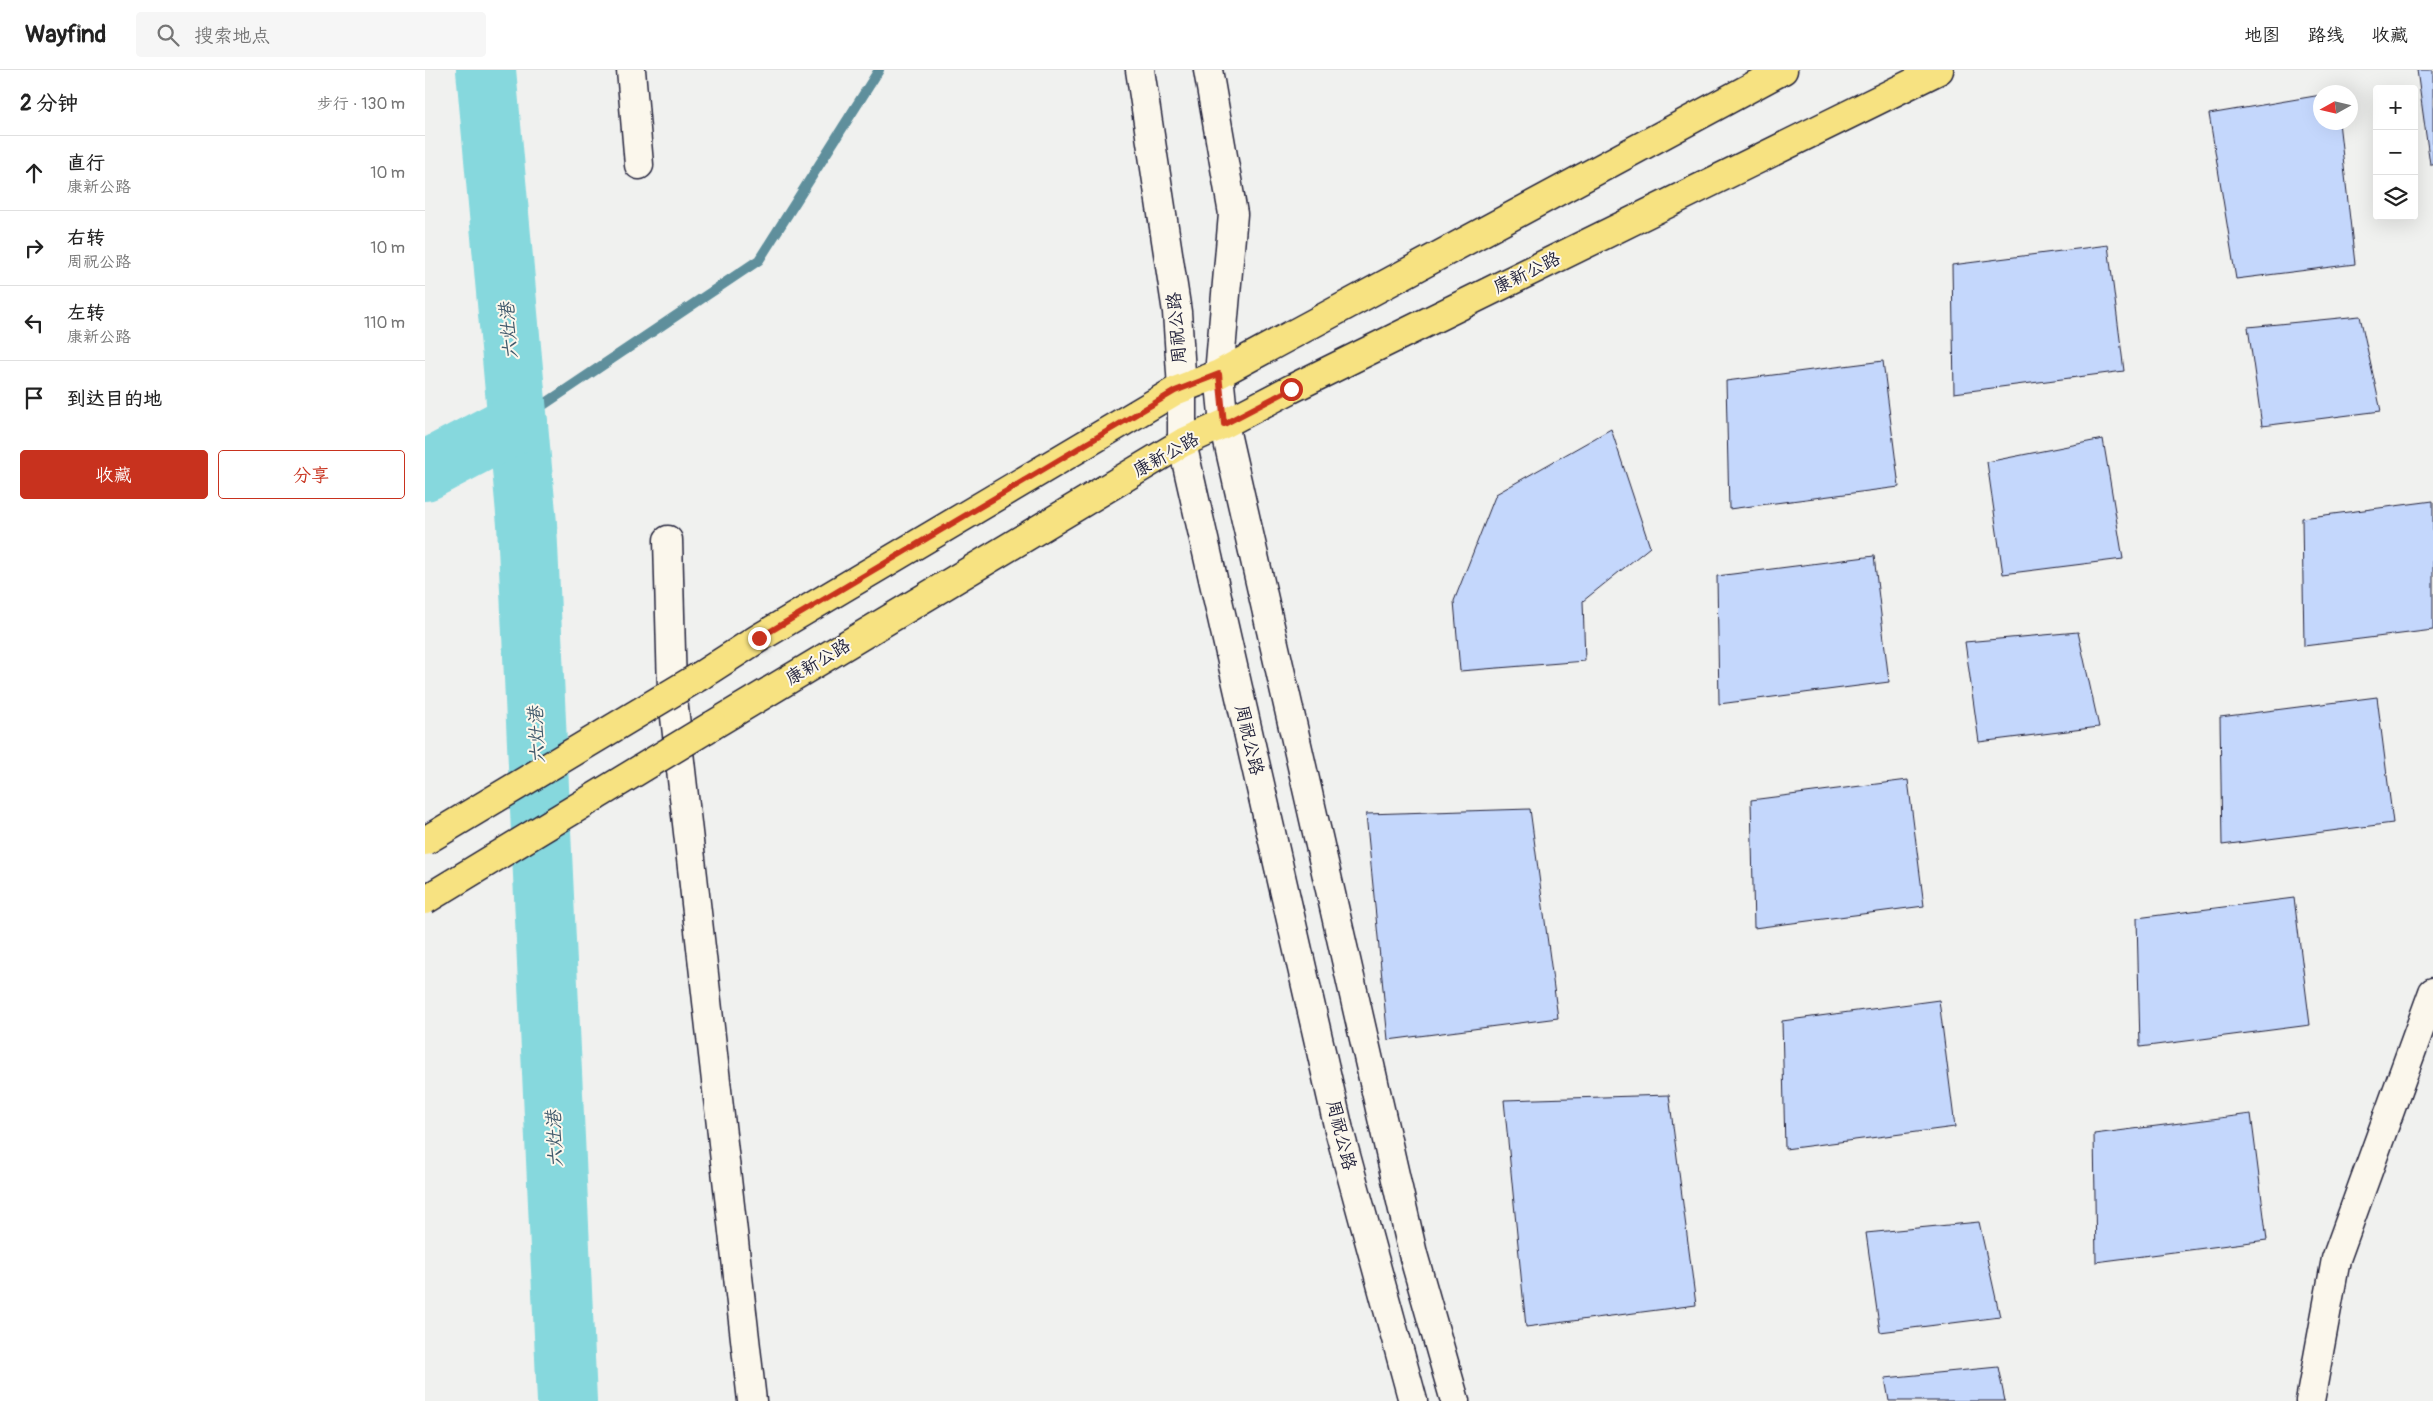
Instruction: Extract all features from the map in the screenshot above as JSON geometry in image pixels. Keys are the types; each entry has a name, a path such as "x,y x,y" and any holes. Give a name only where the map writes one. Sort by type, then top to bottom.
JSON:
{"main road":[{"path":"425,841 700,676 759,638 1182,388 1219,374 1783,70"},
{"name":"康新公路","path":"425,900 1182,443 1224,424 1291,389 1939,70"}],"street":[{"path":"631,70 639,165"},
{"name":"周祝公路","path":"1140,70 1177,312 1182,388 1182,443 1339,1130 1413,1401"},
{"path":"1208,70 1233,214 1219,374 1224,424 1413,1254 1455,1401"},
{"path":"668,540 672,690 752,1401"},
{"path":"2310,1401 2336,1259 2433,992"}],"building":[{"path":"2417,70 2433,70 2433,164 2430,164"},
{"path":"2313,96 2313,130 2340,130 2355,264 2236,279 2209,114"},
{"path":"2108,245 2124,371 1954,393 1952,265"},
{"path":"2360,316 2381,411 2262,426 2248,327"},
{"path":"1883,361 1899,487 1729,509 1726,381"},
{"path":"1611,429 1650,547 1583,601 1585,661 1460,671 1454,601 1496,494"},
{"path":"2103,439 2123,559 2003,574 1987,462"},
{"path":"2433,501 2433,630 2304,646 2302,518"},
{"path":"1874,556 1889,682 1719,704 1717,576"},
{"path":"2078,632 2099,727 1979,742 1965,642"},
{"path":"2377,697 2393,823 2222,845 2220,717"},
{"path":"1908,780 1924,906 1754,928 1751,800"},
{"path":"1530,809 1558,1018 1388,1040 1366,814"},
{"path":"2294,898 2310,1025 2140,1047 2137,918"},
{"path":"1939,1000 1955,1127 1785,1149 1782,1021"},
{"path":"1669,1095 1696,1305 1526,1327 1504,1100"},
{"path":"2251,1114 2267,1240 2096,1262 2094,1134"},
{"path":"1979,1222 2000,1317 1880,1332 1866,1233"},
{"path":"1998,1367 2005,1401 1889,1401 1885,1378"}],"waterway":[{"name":"六灶港","path":"486,70 527,524 567,1401"},
{"path":"518,422 759,260 879,70"},
{"path":"425,471 518,422"}],"route":[{"path":"759,638 1175,391 1219,374 1224,424 1291,389"}]}
